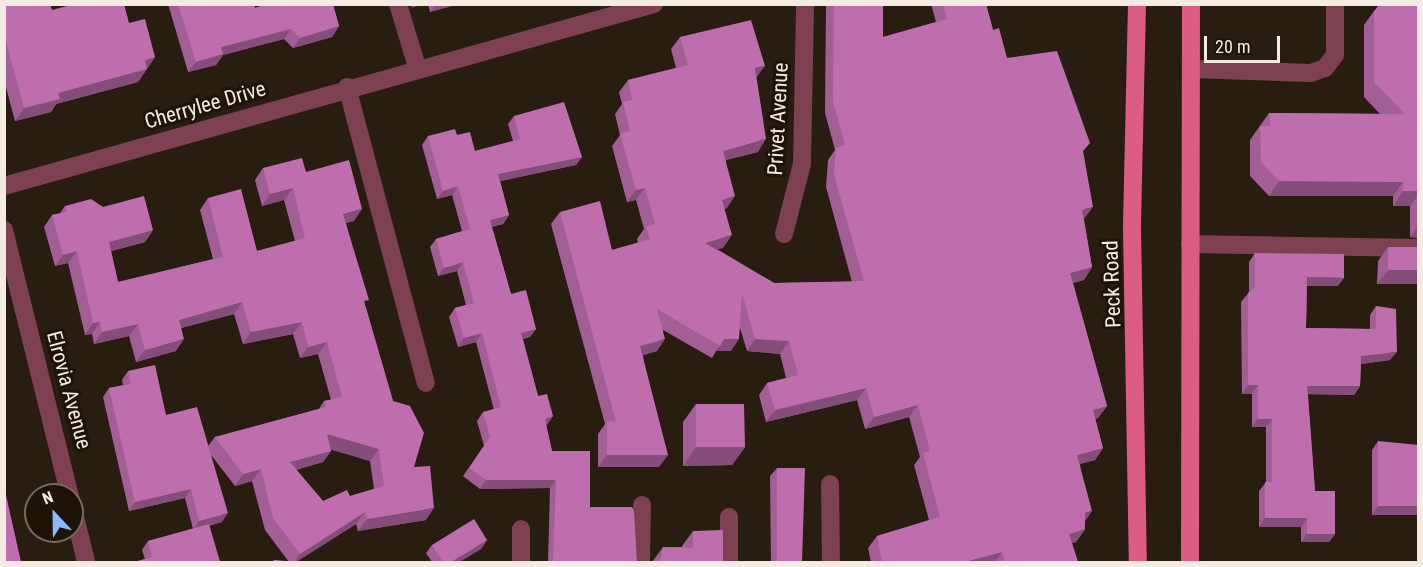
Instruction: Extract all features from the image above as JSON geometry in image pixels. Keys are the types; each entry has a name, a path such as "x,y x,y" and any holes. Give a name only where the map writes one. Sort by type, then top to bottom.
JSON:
{"main road":[{"name":"Peck Road","path":"1137,4 1132,228 1138,562"},
{"path":"1190,562 1191,4"}],"street":[{"path":"398,4 417,67"},
{"name":"Cherrylee Drive","path":"4,186 417,67 654,4"},
{"name":"Privet Avenue","path":"784,234 802,164 805,4"},
{"path":"1191,69 1311,73 1325,68 1335,55 1335,4"},
{"path":"347,87 426,383"},
{"name":"Elrovia Avenue","path":"4,230 86,562"},
{"path":"1190,244 1419,248"},
{"path":"830,484 831,562"},
{"path":"641,562 642,505"},
{"path":"729,517 729,562"},
{"path":"520,529 521,562"}],"building":[{"path":"4,4 50,4 52,10 75,4 124,4 129,23 145,19 155,57 145,60 147,69 58,93 60,99 24,108 4,34"},
{"path":"178,4 254,4 255,8 267,4 333,4 339,26 300,38 291,29 221,47 223,54 196,62"},
{"path":"834,4 883,4 883,37 947,19 943,4 986,4 993,30 999,28 1007,58 1057,51 1090,143 1083,151 1093,207 1082,210 1092,267 1070,273 1107,406 1093,410 1103,448 1077,455 1092,511 1085,513 1085,529 1069,534 1078,562 1005,562 1002,552 964,562 882,562 877,536 940,517 923,453 930,451 918,405 874,417 866,388 775,410 767,383 798,375 789,341 755,339 742,293 739,339 724,339 720,346 657,309 665,339 640,346 668,455 607,455 607,421 616,422 560,212 600,201 612,250 650,239 646,227 655,224 645,188 636,190 620,134 630,131 623,102 632,100 628,80 688,65 680,37 751,20 765,66 755,68 766,139 723,151 735,196 722,200 732,235 705,243 774,283 864,281 834,175 836,148 845,145 833,101"},
{"path":"1380,4 1419,4 1419,191 1403,191 1403,182 1279,181 1261,162 1260,126 1270,126 1269,113 1405,114 1374,82 1374,11"},
{"path":"564,102 582,157 498,174 509,215 490,220 511,294 526,290 536,329 521,333 538,396 547,394 553,416 545,419 552,451 590,451 590,507 632,507 637,562 553,562 556,480 486,480 469,468 490,437 483,412 501,407 482,333 464,338 455,308 474,303 463,262 444,268 436,239 470,229 458,186 443,191 428,136 455,129 457,135 470,132 475,151 520,139 514,116"},
{"path":"302,158 306,172 349,160 362,209 343,214 369,300 364,301 393,401 410,406 424,433 414,467 430,466 434,508 367,519 365,512 300,554 273,518 261,469 243,474 215,437 326,407 324,401 342,397 327,342 308,347 302,322 251,332 242,302 179,320 184,339 145,350 138,324 102,332 100,322 93,323 77,251 63,255 52,215 67,212 65,206 91,199 103,207 144,196 153,230 109,242 118,282 223,257 208,198 241,189 257,251 305,238 293,188 270,194 263,168","holes":["327,434 379,449 384,486 350,496 347,490 323,501 290,462 331,451"]},
{"path":"1388,247 1419,247 1419,270 1388,270"},
{"path":"1255,253 1344,254 1344,278 1307,277 1306,328 1376,329 1376,306 1396,309 1397,352 1361,356 1360,386 1307,386 1315,491 1335,491 1335,534 1307,534 1307,518 1265,518 1265,482 1272,482 1272,419 1258,419 1258,385 1248,385 1248,293 1255,288"},
{"path":"155,365 166,415 197,407 228,513 199,521 191,489 135,502 109,388 131,384 128,371"},
{"path":"696,404 744,404 745,447 696,447"},
{"path":"1378,441 1419,445 1419,506 1378,506"},
{"path":"777,468 805,468 802,562 777,562"},
{"path":"4,486 21,562 4,562"},
{"path":"474,519 487,540 451,562 443,562 432,545"},
{"path":"209,524 220,562 138,561 152,557 148,541"},
{"path":"723,530 723,562 660,562 663,547 693,548 693,531"},
{"path":"274,560 298,562 273,562"}]}
